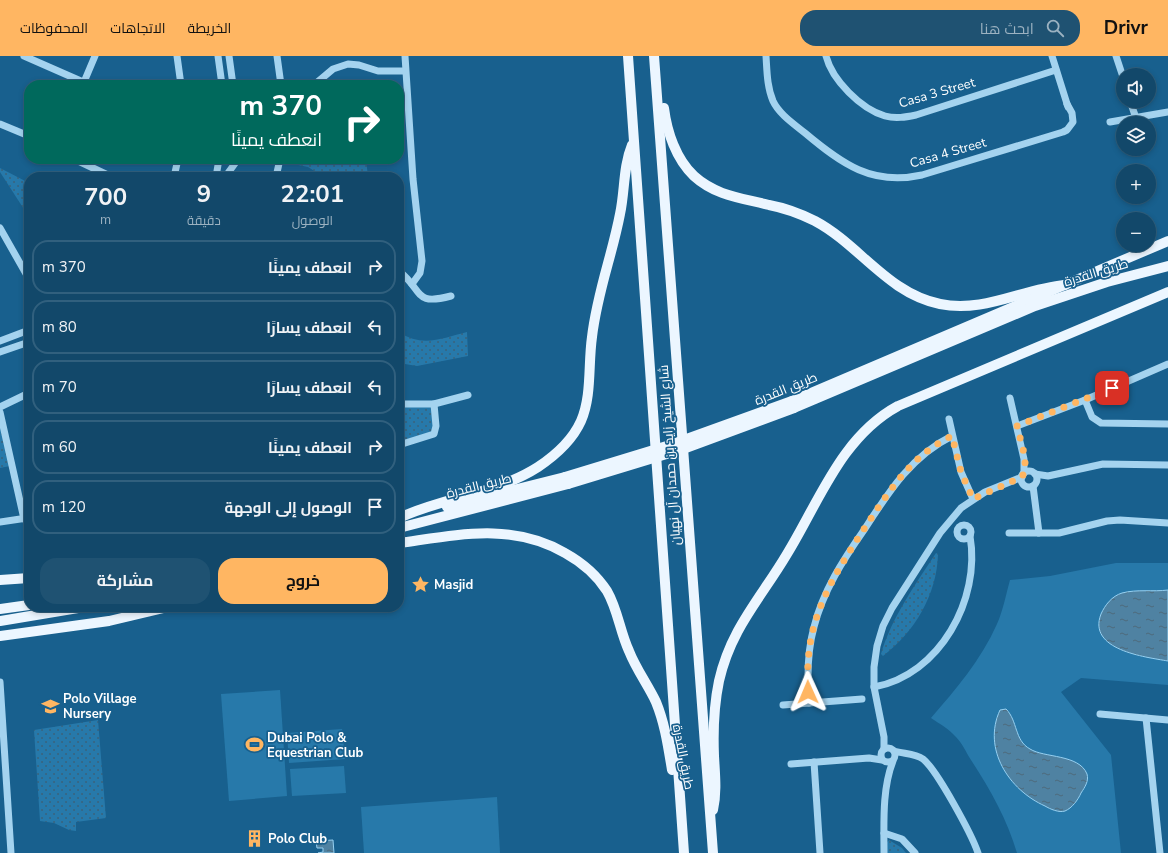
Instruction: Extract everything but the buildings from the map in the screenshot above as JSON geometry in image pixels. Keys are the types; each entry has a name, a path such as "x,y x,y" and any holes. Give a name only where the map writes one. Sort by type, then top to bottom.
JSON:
{"main road":[{"name":"شارع الشيخ زايد بن حمدان آل نهيان","path":"628,56 684,853"},
{"name":"شارع الشيخ زايد بن حمدان آل نهيان","path":"654,56 713,853"},
{"path":"654,56 664,115 672,142 688,170 700,181 714,190 737,198 783,208 816,222 844,240 890,281 919,297 940,304 962,306 984,304 1006,300 1038,289 1065,285"},
{"path":"404,516 420,509 497,486 518,478 548,460 563,447 573,435 581,421 586,406 591,338 596,306 617,227 623,198 626,165 634,141"},
{"name":"طريق القدرة","path":"793,405 1168,241"},
{"name":"طريق القدرة","path":"404,527 566,481 793,405 1035,306 1107,282 1168,266"},
{"path":"710,820 716,790 714,741 715,711 719,682 730,646 747,613 783,561 825,487 858,438 877,420 905,403 1168,292"},
{"name":"طريق القدرة","path":"404,517 566,481"},
{"name":"طريق القدرة","path":"404,542 493,533 518,534 537,539 559,549 591,570 611,599 628,649 661,715 666,730 674,786 680,808"},
{"path":"0,580 24,578"},
{"path":"0,609 24,606"},
{"path":"0,621 54,612"},
{"path":"0,636 101,622 146,612"}],"street":[{"path":"24,56 78,80"},
{"path":"88,80 95,56"},
{"path":"177,56 180,80"},
{"path":"218,56 221,80"},
{"path":"229,56 232,80"},
{"path":"277,56 280,80"},
{"path":"405,56 413,180 422,261 420,273 412,284"},
{"name":"Casa 4 Street","path":"766,56 770,92 780,111 839,160 866,174 882,177 913,177 1067,130 1072,122 1072,113 1067,104 1052,56"},
{"name":"Casa 3 Street","path":"826,56 831,70 845,88 875,112 895,118 916,115 1056,70"},
{"path":"1116,56 1120,68"},
{"path":"320,80 332,69 348,64 359,65 378,71 405,71"},
{"path":"1147,116 1168,112"},
{"path":"1110,122 1116,121"},
{"path":"0,124 24,134"},
{"path":"85,164 101,172"},
{"path":"0,228 24,271"},
{"path":"404,276 421,296 428,300 451,296"},
{"path":"1,339 24,332"},
{"path":"0,352 24,344"},
{"path":"1017,426 1085,400 1168,364"},
{"path":"0,407 24,395"},
{"path":"404,404 434,404 468,395"},
{"path":"1010,398 1033,497 1039,534"},
{"path":"1085,400 1092,417 1101,423 1168,424"},
{"path":"404,443 434,434 436,426 434,404"},
{"path":"0,412 24,506"},
{"path":"949,419 961,472 973,499"},
{"path":"809,703 808,663 814,627 819,610 836,573 901,476 926,452 952,436"},
{"path":"884,853 888,755 874,687 874,667 877,646 883,626 892,608 947,524 973,499 1008,484 1103,464 1168,465"},
{"path":"0,522 24,518"},
{"path":"1009,533 1059,533 1107,521 1120,520 1168,523"},
{"path":"874,687 892,682 914,670 932,654 950,630 963,606 970,583 972,559 970,536"},
{"path":"0,682 11,853"},
{"path":"783,705 862,699"},
{"path":"1100,714 1168,720"},
{"path":"1146,718 1160,853"},
{"path":"791,764 869,758 903,753 920,757 930,766 968,832 978,853"},
{"path":"814,762 820,853"},
{"path":"884,833 902,839 915,853"}],"shaded area":[{"path":"294,164 367,164 367,172 316,172 308,167"},
{"path":"0,168 24,180 24,209 0,172"},
{"path":"467,332 468,356 417,366 404,364 404,335 416,340 424,341 441,339"},
{"path":"404,404 432,405 434,426 431,434 404,442"},
{"path":"0,422 10,466 0,468"},
{"path":"936,553 938,554 937,569 929,598 914,624 905,636 883,656 881,654 891,627 912,589"},
{"path":"1116,563 1168,563 1168,685 1081,678 1061,692 1111,755 1121,853 1017,853 1008,828 997,805 985,782 962,745 950,732 931,718 959,685 976,662 991,637 1003,608 1010,580 1050,576"},
{"name":"Dubai Polo & Equestrian Club","path":"280,690 287,796 229,801 221,694"},
{"path":"98,720 106,818 76,822 76,831 69,830 54,823 40,821 34,730"},
{"path":"342,729 345,759 289,763 287,733"},
{"path":"344,766 346,793 292,796 290,769"},
{"path":"497,797 500,853 364,853 361,807"},
{"path":"889,840 902,848 906,853 885,853 885,845"}],"water":[{"path":"1168,590 1168,661 1121,650 1110,644 1102,636 1099,626 1101,614 1107,604 1115,596 1128,592"},
{"path":"1006,709 1013,719 1021,741 1025,745 1036,752 1061,757 1077,763 1087,774 1087,782 1085,786 1076,801 1068,810 1055,810 1032,799 1020,790 1002,767 994,739 995,725 1000,710"},
{"path":"333,840 334,853 318,853 323,852 323,848 317,848 316,841"}],"place":[{"name":"Masjid","path":"421,585"},
{"name":"Polo Village Nursery","path":"50,706"},
{"name":"Dubai Polo & Equestrian Club","path":"254,745"},
{"name":"Polo Club","path":"255,839"}],"route":[{"path":"808,692 808,663 810,645 819,610 827,592 846,556 889,492 913,463 941,441 952,436 961,472 973,499 996,487 1008,484 1022,477 1025,466 1017,426 1112,388"}]}
